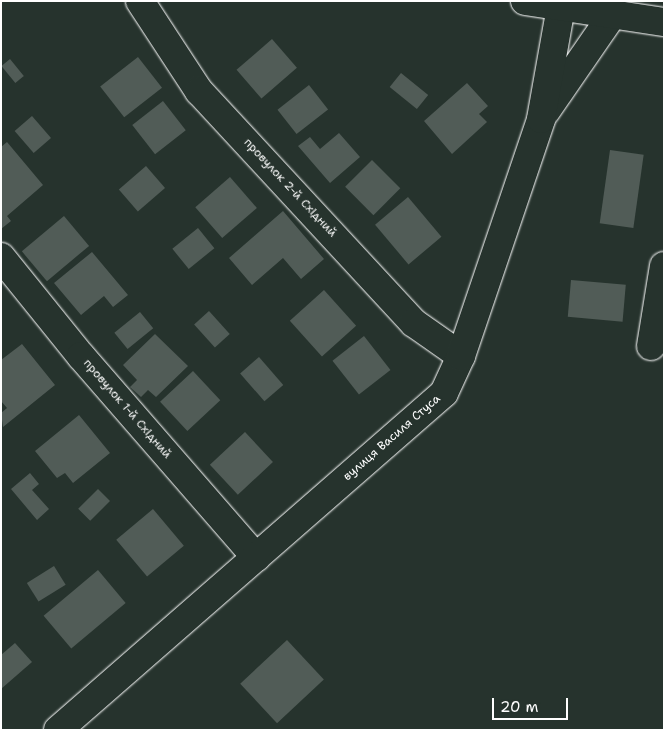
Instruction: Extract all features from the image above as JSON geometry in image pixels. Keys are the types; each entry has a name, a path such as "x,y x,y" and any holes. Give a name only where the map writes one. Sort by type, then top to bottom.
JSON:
{"street":[{"name":"провулок 2-й Східний","path":"140,1 199,91 414,322 461,356"},
{"path":"525,1 664,22"},
{"name":"вулиця Василя Стуса","path":"58,730 444,393 461,356 541,119 561,7"},
{"path":"541,119 614,14"},
{"name":"провулок 1-й Східний","path":"1,257 81,356 256,557"},
{"path":"651,346 664,266"}],"building":[{"path":"272,39 297,68 261,99 237,70"},
{"path":"138,57 162,88 124,117 100,87"},
{"path":"10,59 24,76 15,83 1,66"},
{"path":"401,73 428,95 417,109 390,87"},
{"path":"467,83 488,106 479,114 487,122 452,154 424,121"},
{"path":"309,85 328,109 297,134 277,110"},
{"path":"163,101 186,130 155,154 132,125"},
{"path":"32,116 51,138 34,153 15,131"},
{"path":"339,133 360,157 330,183 298,146 310,137 320,149"},
{"path":"7,142 43,185 7,216 11,221 1,229 1,147"},
{"path":"610,150 644,155 633,228 600,223"},
{"path":"372,160 400,188 373,215 345,187"},
{"path":"146,166 165,188 138,212 119,190"},
{"path":"230,177 257,208 222,238 195,207"},
{"path":"408,197 441,237 408,264 375,225"},
{"path":"283,211 324,259 301,279 283,258 252,285 229,258"},
{"path":"64,216 89,246 47,281 22,251"},
{"path":"198,228 214,248 189,269 172,249"},
{"path":"92,252 128,295 113,307 104,296 81,315 54,283"},
{"path":"571,280 626,285 623,322 568,317"},
{"path":"324,290 356,326 322,356 290,321"},
{"path":"209,311 230,334 215,347 194,324"},
{"path":"140,312 153,328 128,349 114,333"},
{"path":"155,334 188,366 156,397 148,390 141,397 130,387 137,380 123,365"},
{"path":"364,336 390,370 359,395 332,361"},
{"path":"22,344 55,385 3,427 1,413 7,408 1,401 1,360"},
{"path":"259,357 283,385 264,401 240,373"},
{"path":"193,371 220,400 187,431 160,402"},
{"path":"79,415 110,453 73,483 65,473 57,478 35,451"},
{"path":"245,432 273,462 238,495 210,465"},
{"path":"30,473 39,484 32,490 49,509 37,520 11,489"},
{"path":"98,489 110,501 90,521 78,509"},
{"path":"153,509 184,546 147,577 116,540"},
{"path":"54,566 66,585 39,602 27,583"},
{"path":"98,570 126,603 71,649 44,616"},
{"path":"287,640 324,679 277,723 240,684"},
{"path":"15,643 32,662 1,689 1,655"}]}
